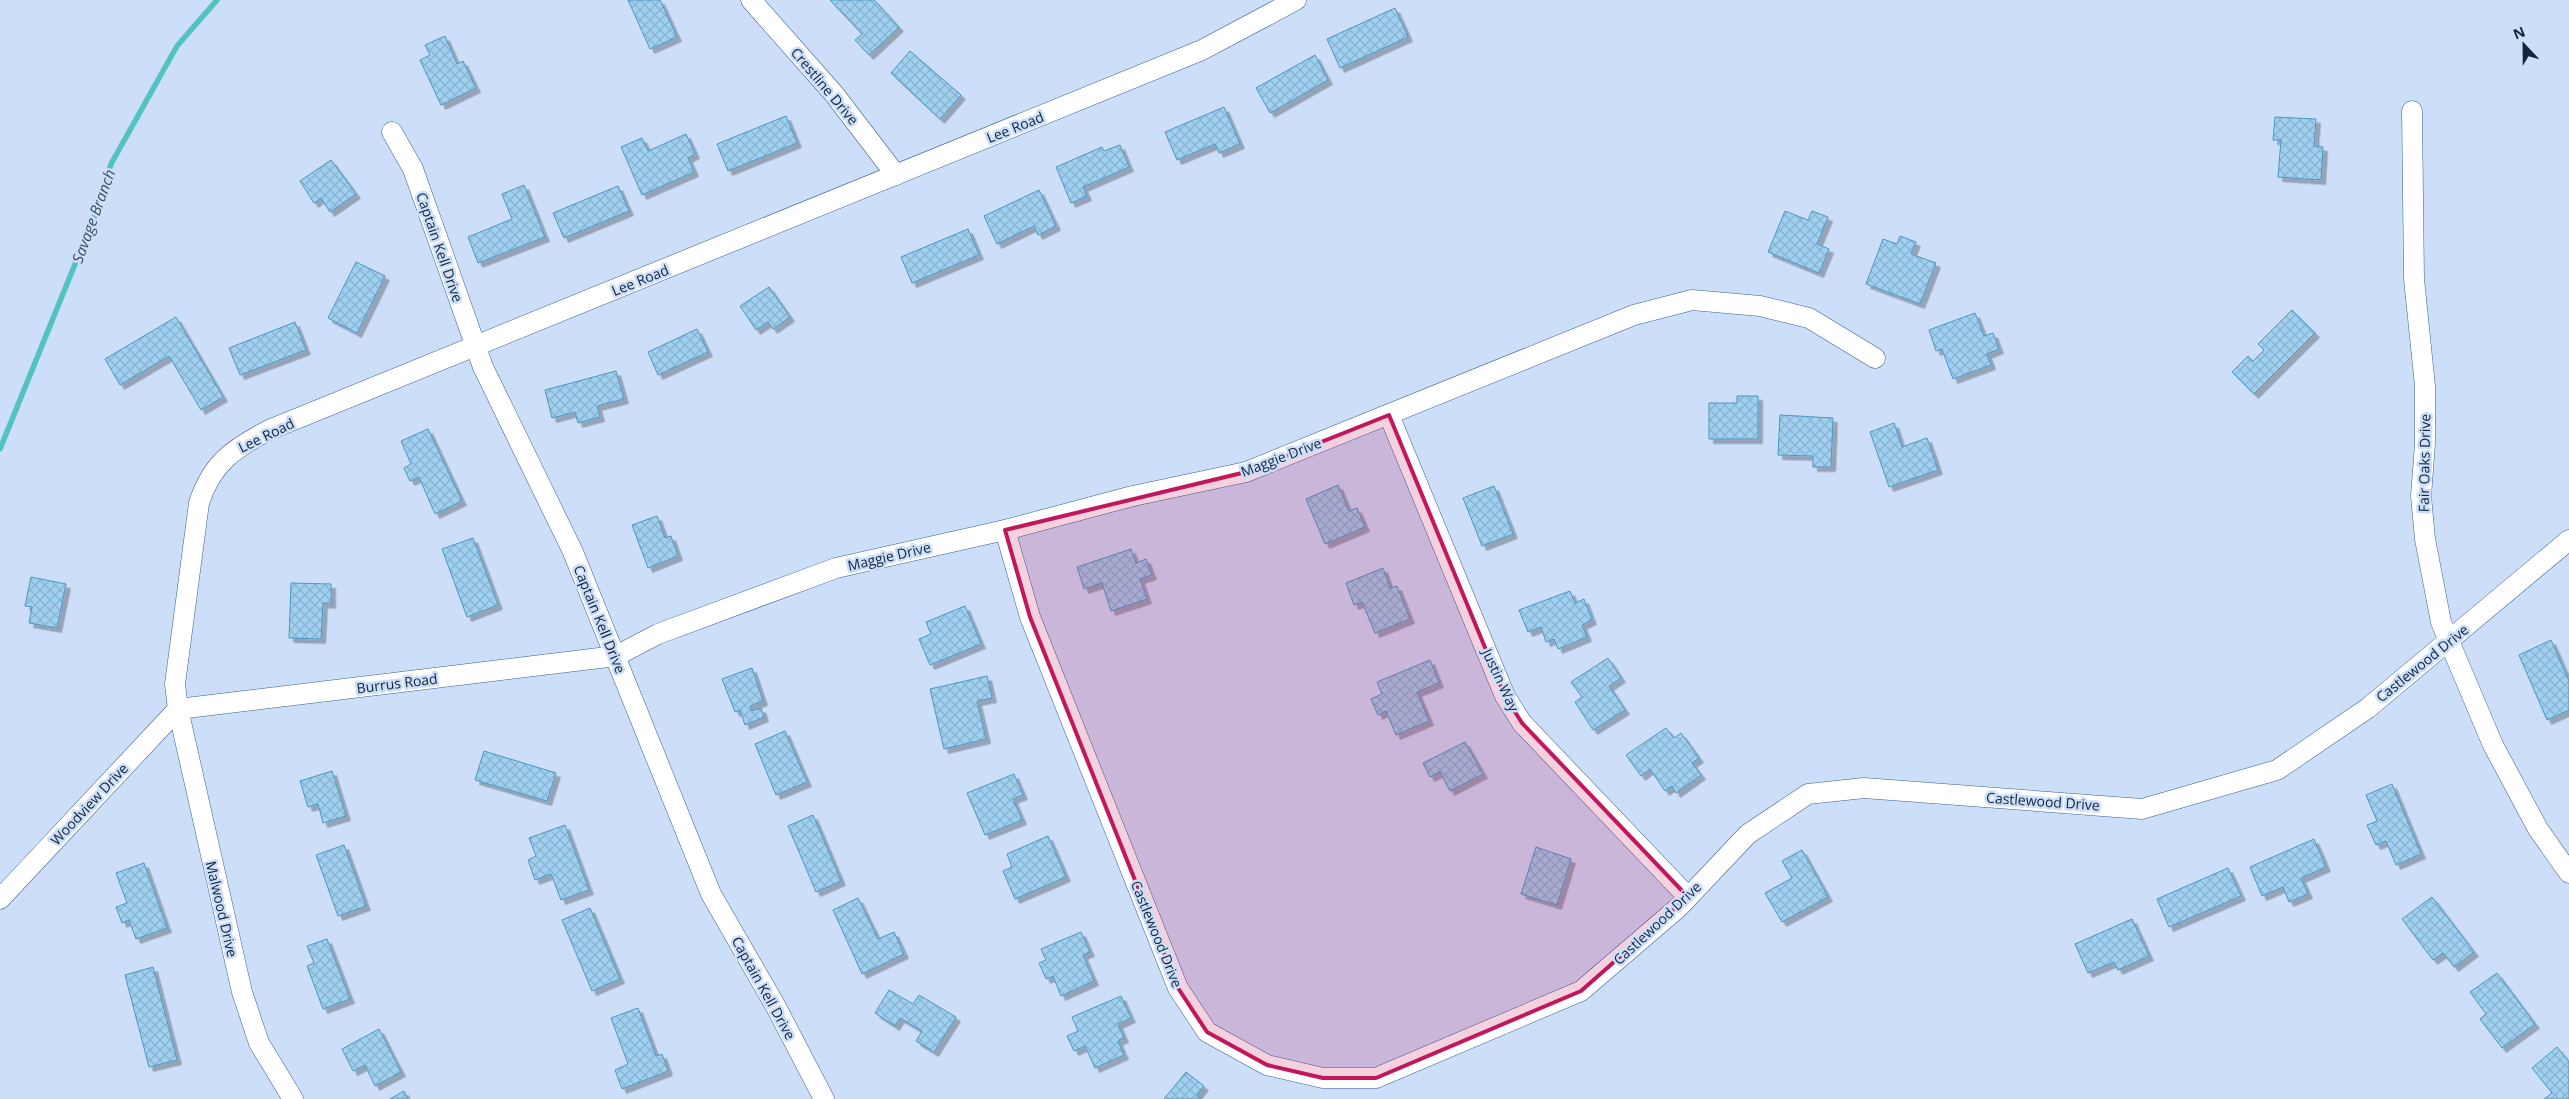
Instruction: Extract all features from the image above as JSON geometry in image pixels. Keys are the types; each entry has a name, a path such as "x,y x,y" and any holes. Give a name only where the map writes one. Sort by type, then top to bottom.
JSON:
{"street":[{"name":"Crestline Drive","path":"751,0 834,94 896,175"},
{"name":"Lee Road","path":"178,709 175,684 199,504 206,482 225,457 239,446 269,430 1202,50 1296,0"},
{"name":"Fair Oaks Drive","path":"2412,111 2414,279 2425,386 2425,444 2421,496 2426,539 2441,622 2493,745 2538,829 2569,873"},
{"name":"Captain Kell Drive","path":"392,132 413,169 475,347 573,552 687,838 712,894 775,1005 824,1099"},
{"name":"Maggie Drive","path":"616,656 658,634 836,568 1005,530 1133,496 1246,472 1634,315 1692,300 1760,306 1809,318 1875,358"},
{"name":"Justin Way","path":"1389,415 1505,696 1522,723 1688,897"},
{"name":"Castlewood Drive","path":"1005,530 1030,617 1178,988 1207,1032 1266,1065 1323,1078 1376,1078 1581,991 1688,897 1748,834 1808,794 1864,788 2142,809 2250,779 2292,761 2368,708 2569,540"},
{"name":"Burrus Road","path":"178,709 616,656"},
{"name":"Woodview Drive","path":"0,899 178,709"},
{"name":"Malwood Drive","path":"178,709 242,992 259,1043 293,1099"}],"highlighted area":[{"path":"1389,415 1505,696 1522,723 1688,897 1581,991 1376,1078 1323,1078 1267,1065 1207,1032 1178,988 1030,617 1005,530 1246,472"}],"building":[{"path":"628,0 660,0 677,37 650,49"},
{"path":"830,0 874,0 899,27 869,55 855,40 862,34"},
{"path":"1395,8 1408,37 1340,68 1327,39"},
{"path":"445,36 457,64 463,61 476,88 441,105 420,60 430,55 425,45"},
{"path":"910,51 961,95 940,119 891,73"},
{"path":"1315,55 1328,80 1270,113 1256,88"},
{"path":"1224,107 1240,144 1219,153 1215,144 1177,160 1165,132"},
{"path":"786,116 797,143 728,171 717,144"},
{"path":"2275,117 2316,119 2314,146 2323,147 2321,180 2278,177 2281,140 2273,140"},
{"path":"686,134 695,154 688,158 694,172 642,195 621,147 642,138 648,151"},
{"path":"1120,145 1129,167 1083,187 1087,196 1071,203 1056,167 1102,147 1104,151"},
{"path":"331,160 356,194 330,212 321,198 314,203 300,181"},
{"path":"524,185 545,237 478,263 468,237 512,219 502,194"},
{"path":"618,186 629,211 564,238 553,213"},
{"path":"1039,190 1056,226 1038,235 1034,226 997,244 984,216"},
{"path":"1785,211 1808,220 1812,211 1828,217 1817,244 1829,249 1819,273 1768,252"},
{"path":"968,229 979,255 912,283 901,257"},
{"path":"1900,236 1916,242 1911,254 1936,263 1920,304 1866,284 1883,239 1897,244"},
{"path":"356,262 385,276 357,333 328,318"},
{"path":"769,287 790,317 773,329 768,322 756,330 740,306"},
{"path":"2292,310 2315,333 2254,394 2232,372 2248,356 2253,361 2264,350 2258,344"},
{"path":"1975,313 1984,336 1993,333 1999,349 1987,354 1991,365 1953,379 1942,349 1936,351 1929,330"},
{"path":"176,317 223,397 201,410 169,356 120,385 105,359"},
{"path":"295,322 306,350 240,375 229,348"},
{"path":"697,329 708,352 658,375 648,352"},
{"path":"616,371 624,399 597,406 600,417 578,423 575,412 552,418 545,390"},
{"path":"1737,396 1758,396 1758,439 1709,439 1709,403 1737,403"},
{"path":"1780,415 1833,418 1831,467 1813,467 1813,456 1778,455"},
{"path":"1894,423 1902,447 1927,438 1938,470 1889,487 1870,432"},
{"path":"428,429 462,501 435,514 419,477 410,481 404,468 411,464 401,441"},
{"path":"1338,485 1349,511 1357,508 1365,527 1325,544 1306,499"},
{"path":"1494,486 1513,534 1482,546 1463,498"},
{"path":"657,516 665,538 671,536 678,556 648,568 632,525"},
{"path":"473,538 498,605 467,617 442,549"},
{"path":"1131,549 1136,563 1146,559 1152,575 1140,579 1147,599 1111,611 1102,583 1084,589 1077,567"},
{"path":"1383,568 1390,588 1397,586 1410,619 1375,633 1362,602 1354,605 1346,583"},
{"path":"31,577 66,584 57,628 29,623 32,607 25,606"},
{"path":"291,583 331,584 331,604 323,603 321,639 289,638"},
{"path":"1570,591 1575,603 1584,599 1592,620 1582,625 1587,637 1558,649 1554,639 1546,642 1541,627 1528,632 1519,610"},
{"path":"965,606 981,644 930,665 919,639 931,634 926,622"},
{"path":"2551,640 2569,681 2569,710 2547,720 2519,655"},
{"path":"1608,658 1621,678 1609,686 1625,710 1593,730 1575,702 1582,697 1571,682"},
{"path":"1430,660 1439,683 1417,692 1429,721 1396,735 1386,711 1378,715 1371,699 1382,694 1377,682"},
{"path":"752,668 763,701 750,706 752,711 761,708 764,717 745,725 740,710 735,712 722,679"},
{"path":"987,676 992,698 977,701 986,739 944,749 930,689"},
{"path":"1666,728 1674,738 1681,733 1699,758 1692,763 1701,775 1676,793 1672,786 1665,791 1650,769 1641,776 1626,755"},
{"path":"785,731 807,782 776,795 755,744"},
{"path":"1465,742 1483,774 1450,791 1440,772 1430,777 1423,763"},
{"path":"484,751 556,773 547,801 475,780"},
{"path":"332,771 346,816 323,823 318,804 308,807 300,781"},
{"path":"1014,774 1023,795 1013,799 1022,820 985,835 967,793"},
{"path":"2392,784 2421,854 2396,865 2386,841 2376,845 2367,825 2377,821 2366,795"},
{"path":"813,815 841,881 816,892 788,826"},
{"path":"565,825 589,890 561,900 551,874 535,880 528,860 536,856 529,838"},
{"path":"1048,836 1066,877 1015,899 1003,871 1012,867 1007,854"},
{"path":"2314,839 2326,867 2301,878 2308,894 2289,902 2283,887 2262,896 2250,867"},
{"path":"344,845 366,906 338,916 316,855"},
{"path":"1536,847 1571,859 1557,905 1521,894"},
{"path":"1802,850 1828,897 1782,922 1765,893 1792,878 1782,861"},
{"path":"144,863 167,928 136,939 129,920 122,923 116,907 127,903 116,873"},
{"path":"2228,868 2241,896 2169,927 2157,899"},
{"path":"2432,897 2474,952 2454,967 2443,953 2433,960 2402,919"},
{"path":"858,898 878,939 894,932 904,954 862,974 833,910"},
{"path":"590,908 620,979 592,991 562,920"},
{"path":"2132,919 2149,956 2118,970 2114,962 2088,973 2075,944"},
{"path":"1081,932 1090,952 1083,955 1094,981 1061,996 1053,976 1046,979 1039,963 1046,960 1041,949"},
{"path":"327,939 350,999 323,1009 307,966 314,963 307,946"},
{"path":"153,967 177,1060 149,1067 125,975"},
{"path":"2497,973 2535,1024 2502,1048 2480,1019 2486,1014 2470,992"},
{"path":"889,990 913,1004 919,995 956,1017 934,1052 916,1041 922,1031 900,1018 895,1026 875,1013"},
{"path":"1121,996 1131,1018 1118,1024 1124,1038 1118,1041 1124,1055 1095,1068 1085,1046 1074,1051 1067,1036 1078,1031 1072,1017"},
{"path":"638,1008 656,1056 662,1054 668,1071 622,1089 615,1070 628,1064 611,1018"},
{"path":"379,1029 401,1072 375,1086 365,1065 353,1071 342,1049"},
{"path":"2557,1047 2569,1062 2569,1099 2544,1099 2552,1093 2532,1068"},
{"path":"1186,1072 1204,1086 1197,1095 1201,1099 1164,1099"},
{"path":"404,1091 408,1099 390,1099"}],"waterway":[{"name":"Savage Branch","path":"0,449 97,210 111,164 177,46 217,0"}]}
